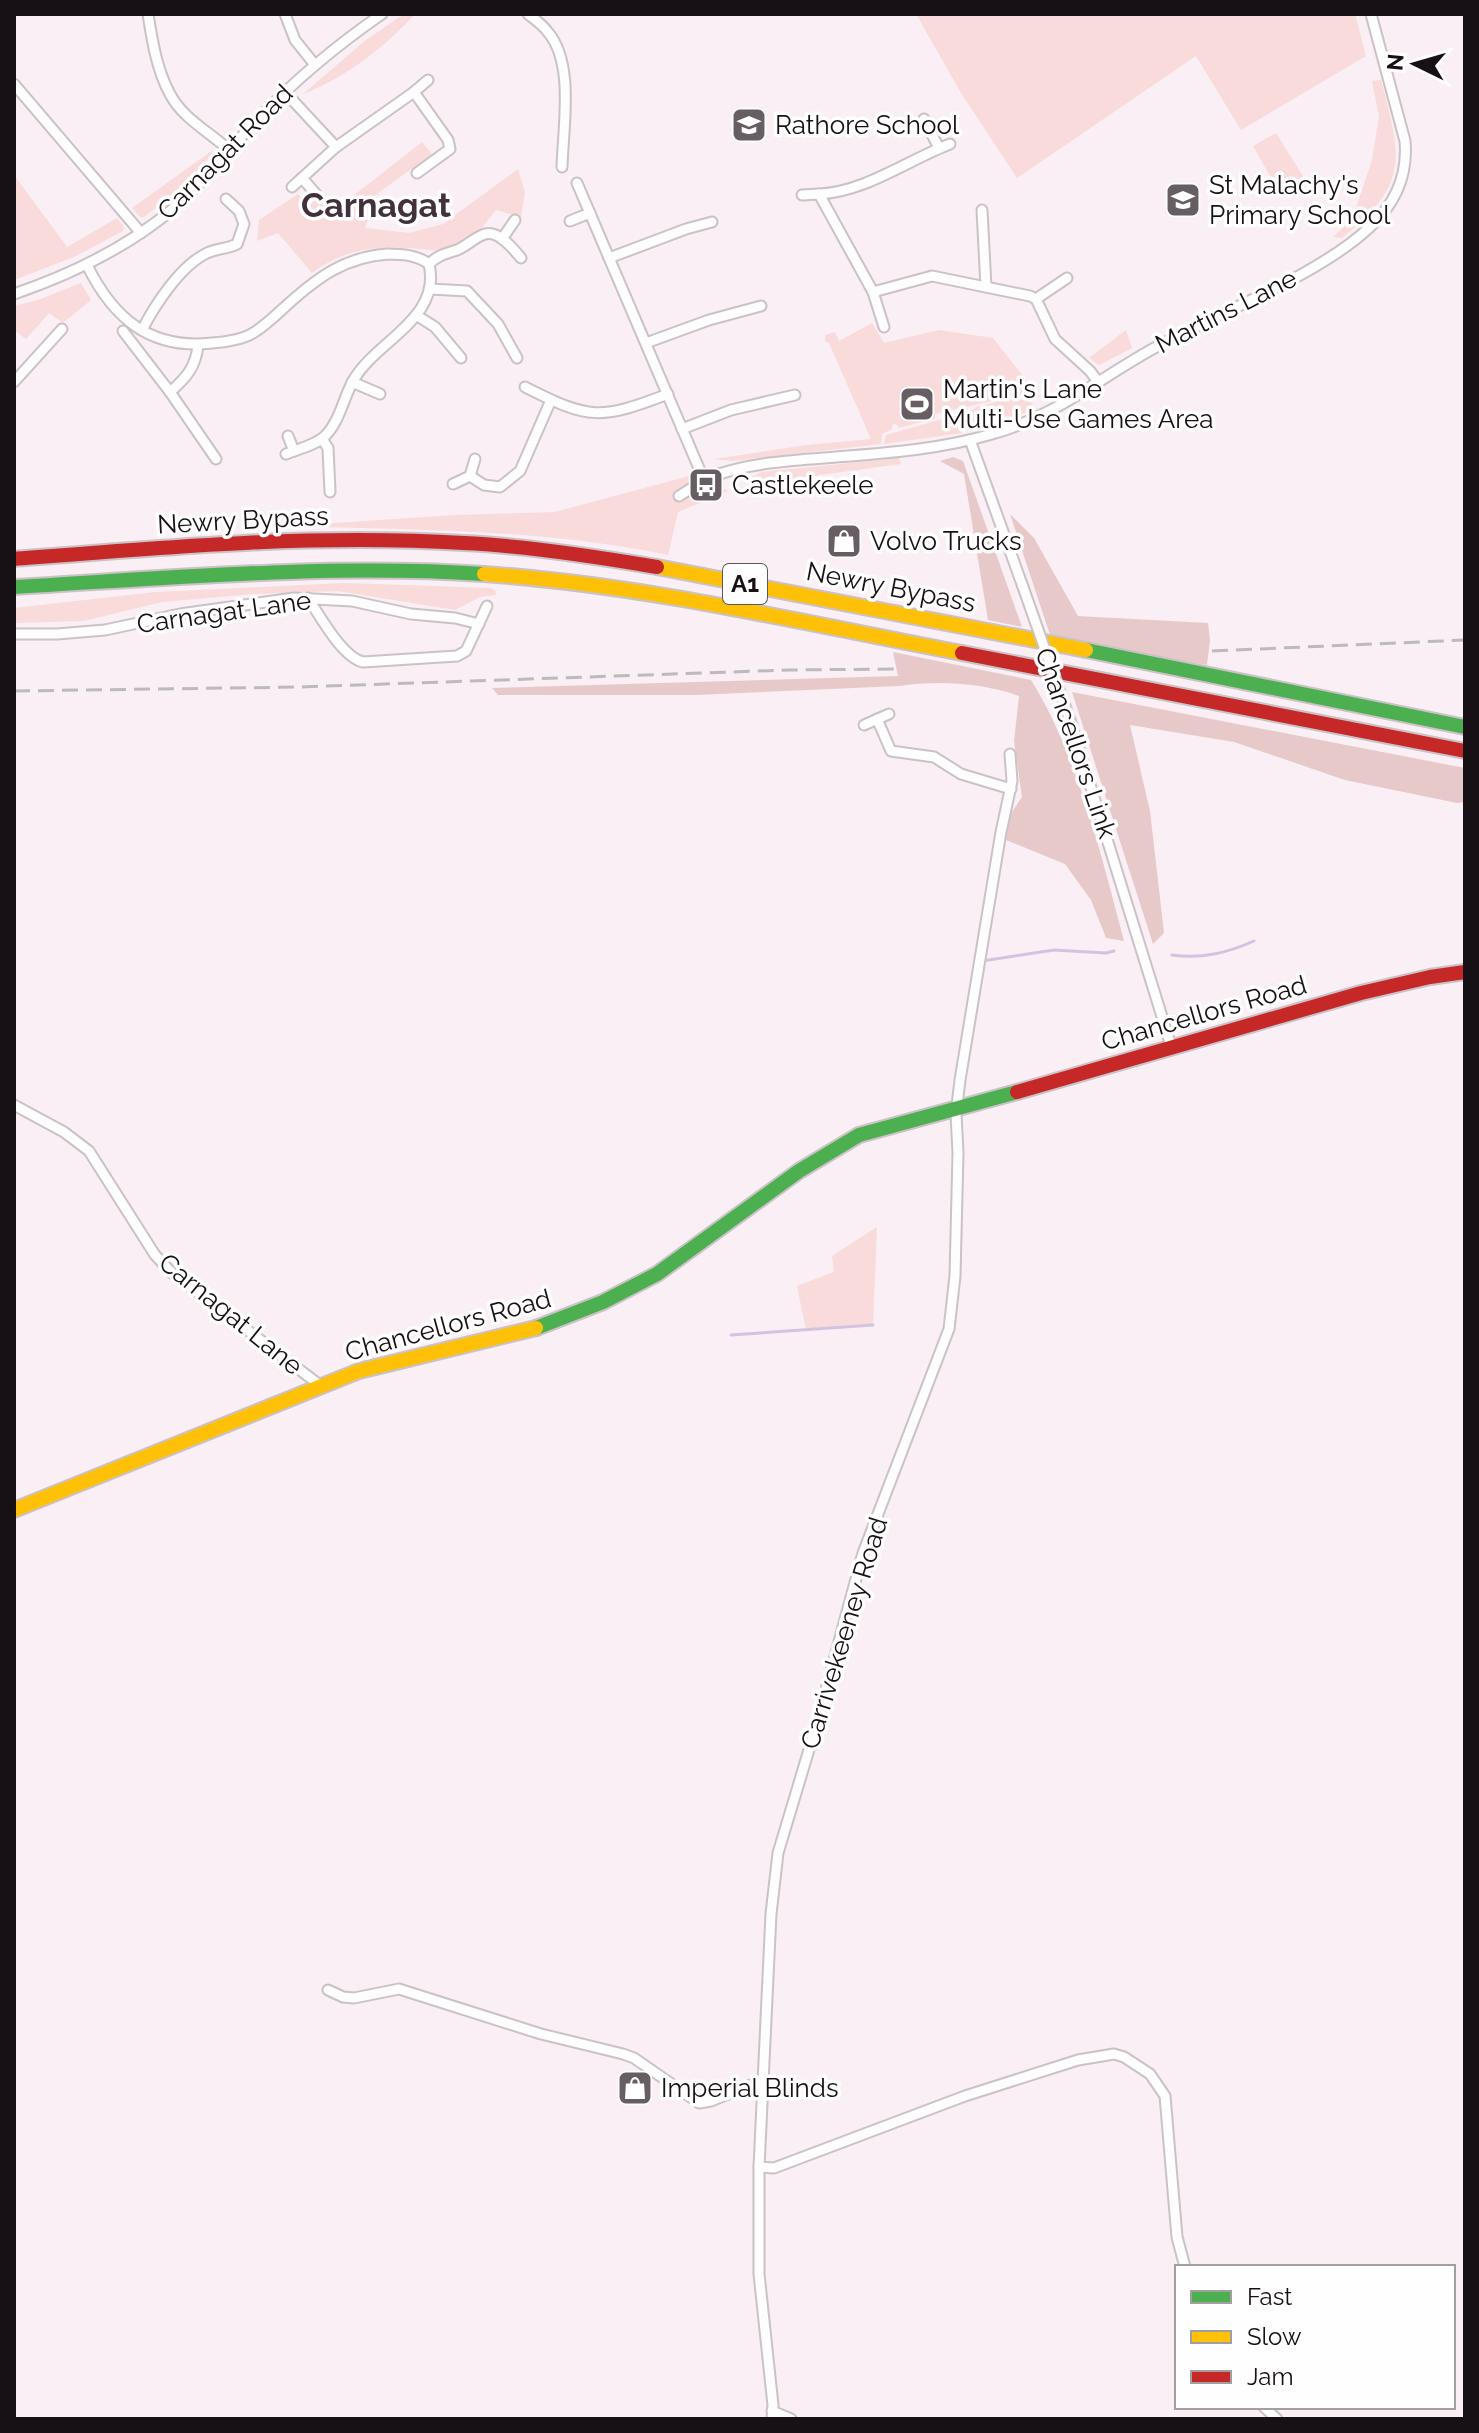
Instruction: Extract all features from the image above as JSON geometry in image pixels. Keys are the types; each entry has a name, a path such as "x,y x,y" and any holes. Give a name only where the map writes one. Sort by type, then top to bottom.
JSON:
{"main road":[{"name":"Newry Bypass","path":"14,559 291,539 368,539 528,548 658,567 1465,727"},
{"name":"Newry Bypass","path":"14,587 362,571 464,573 550,580 677,598 1216,700 1465,751"},
{"name":"Chancellors Road","path":"14,1510 321,1386 394,1360 529,1331 625,1292 660,1273 819,1156 876,1129 1172,1049 1361,993 1465,972"}],"street":[{"path":"148,14 159,64 170,94 202,129 230,151"},
{"path":"285,14 295,40 315,65"},
{"name":"Carnagat Road","path":"14,294 87,265 141,233 173,209 285,92 382,14"},
{"path":"528,14 547,31 559,50 565,74 562,167"},
{"name":"Martins Lane","path":"679,496 716,475 779,463 905,451 970,440 1020,426 1048,414 1155,347 1327,258 1369,228 1387,208 1403,177 1407,159 1371,14"},
{"path":"292,187 336,147 428,80"},
{"path":"14,84 141,233"},
{"path":"285,92 336,147"},
{"path":"414,92 448,140 450,149 417,173"},
{"path":"924,119 939,148"},
{"path":"802,195 841,190 896,171 923,154 950,144"},
{"path":"302,178 316,194"},
{"path":"577,183 704,480"},
{"path":"819,194 873,292 884,327"},
{"path":"142,330 154,306 190,267 207,253 237,244 244,224 239,211 226,199"},
{"path":"982,210 986,287"},
{"path":"570,221 590,213"},
{"path":"502,239 515,220"},
{"path":"609,258 712,222"},
{"path":"429,264 438,255 458,250 485,233 495,234 521,258"},
{"path":"87,265 109,304 142,330 156,338 198,345 226,342 252,334 308,288 346,262 367,256 395,254 420,257 429,264 430,289 424,306 365,364 352,382 332,428 322,439 290,452 288,436"},
{"path":"873,292 932,276 1036,299 1067,278"},
{"path":"430,289 467,291 498,324 517,358"},
{"path":"1036,299 1055,339 1099,383"},
{"path":"646,343 709,320 761,306"},
{"path":"416,315 435,327 461,358"},
{"path":"14,382 62,329"},
{"path":"123,331 216,459"},
{"path":"170,392 186,378 197,360 198,345"},
{"path":"352,382 380,394"},
{"path":"525,387 582,412 605,414 668,394"},
{"path":"682,429 731,410 795,395"},
{"path":"470,476 484,485 500,487 520,471 551,400"},
{"path":"322,439 328,448 330,492"},
{"name":"Chancellors Link","path":"970,440 1071,723 1172,1049"},
{"path":"453,484 470,476 475,459"},
{"path":"308,598 344,649 357,661 363,662 457,656 466,651 487,606"},
{"name":"Carnagat Lane","path":"14,634 105,630 208,609 308,598 352,601 479,624"},
{"path":"864,725 889,714"},
{"path":"877,719 891,751 934,757 961,774 1011,789"},
{"path":"958,1107 963,1051 1011,789 1010,754"},
{"name":"Carnagat Lane","path":"14,1105 64,1132 89,1151 149,1245 172,1273 321,1386"},
{"name":"Carrivekeeney Road","path":"772,2415 759,2274 759,2167 771,1914 778,1853 863,1553 949,1329 955,1276 958,1107"},
{"path":"328,1990 354,1998 399,1989 541,2034 623,2054 634,2058 699,2103 763,2080"},
{"path":"759,2167 774,2168 965,2096 1059,2065 1096,2055 1114,2054 1150,2074 1165,2096 1177,2237 1184,2265"},
{"path":"772,2415 791,2419"}],"shaded area":[{"path":"404,14 415,14 377,50 334,79 303,94 366,40"},
{"path":"916,14 1355,14 1366,56 1241,130 1196,56 1017,178 961,93"},
{"path":"1381,80 1396,149 1390,184 1364,219 1342,238 1333,237 1352,220 1372,160 1379,117 1372,81"},
{"path":"1276,133 1304,178 1279,192 1253,146"},
{"path":"422,142 432,154 374,196 365,228 409,233 443,224 518,169 525,192 521,217 496,210 470,239 450,250 363,250 337,258 312,273 278,233 257,241 259,220 298,194 309,205 318,199 330,214"},
{"path":"213,150 193,177 144,217 132,208"},
{"path":"14,175 67,247 117,218 124,227 123,231 74,257 14,280"},
{"path":"81,283 91,300 63,323 49,313 26,339 14,330 14,306"},
{"path":"872,323 884,343 939,330 993,338 1038,395 1032,398 1010,396 935,414 935,418 899,428 896,424 892,425 892,429 882,434 881,444 733,461 714,459 871,439 829,343 825,342 825,335 835,332 839,341"},
{"path":"1126,330 1132,348 1099,365 1089,358"},
{"path":"1013,397 1033,403 1030,411 968,431 964,415 977,407"},
{"path":"955,418 962,433 884,444 886,435"},
{"path":"953,457 963,461 1022,627 988,620 964,474 940,461"},
{"path":"899,458 901,464 748,485 751,477 762,472"},
{"path":"693,475 691,481 675,493 677,502 709,488 728,491 678,512 668,555 527,535 290,526 555,512"},
{"path":"1010,514 1034,538 1078,616 1208,623 1210,640 1207,665 1051,638"},
{"path":"345,583 490,588 495,590 496,595 480,597 455,610 338,591 253,594 162,602 84,621 14,623 14,608 156,592"},
{"path":"893,652 1031,680 1075,773 1124,941 1106,938 1091,900 1065,864 1006,840 1010,815 1022,797 1014,741 1019,696 991,688 944,683 696,695 498,695 492,688 898,676"},
{"path":"1072,692 1465,768 1465,802 1457,803 1345,780 1234,742 1130,725 1150,811 1164,933 1153,944"},
{"path":"877,1227 873,1325 806,1330 797,1286 834,1272 832,1256"}],"waterway":[{"path":"1172,955 1214,954 1254,941"},
{"path":"982,961 1054,950 1114,951"},
{"path":"731,1335 873,1325"}],"railway":[{"path":"1212,651 1465,640"},
{"path":"14,691 299,687 894,669"}],"traffic: fast":[{"path":"14,587 308,571 484,574"},
{"path":"1086,650 1465,727"},
{"path":"536,1328 603,1302 657,1274 799,1171 859,1135 1017,1092"}],"traffic: slow":[{"path":"657,567 1086,650"},
{"path":"484,574 664,596 962,653"},
{"path":"14,1510 359,1371 536,1328"}],"traffic: jam":[{"path":"14,559 239,543 351,540 488,544 657,567"},
{"path":"962,653 1465,751"},
{"path":"1017,1092 1361,993 1465,972"}],"place":[{"name":"Rathore School","path":"749,125"},
{"name":"St Malachy's Primary School","path":"1183,200"},
{"name":"Martin's Lane Multi-Use Games Area","path":"917,404"},
{"name":"Castlekeele","path":"706,485"},
{"name":"Volvo Trucks","path":"844,541"},
{"name":"Imperial Blinds","path":"635,2088"}],"district":[{"name":"Carnagat","path":"376,205"}]}
